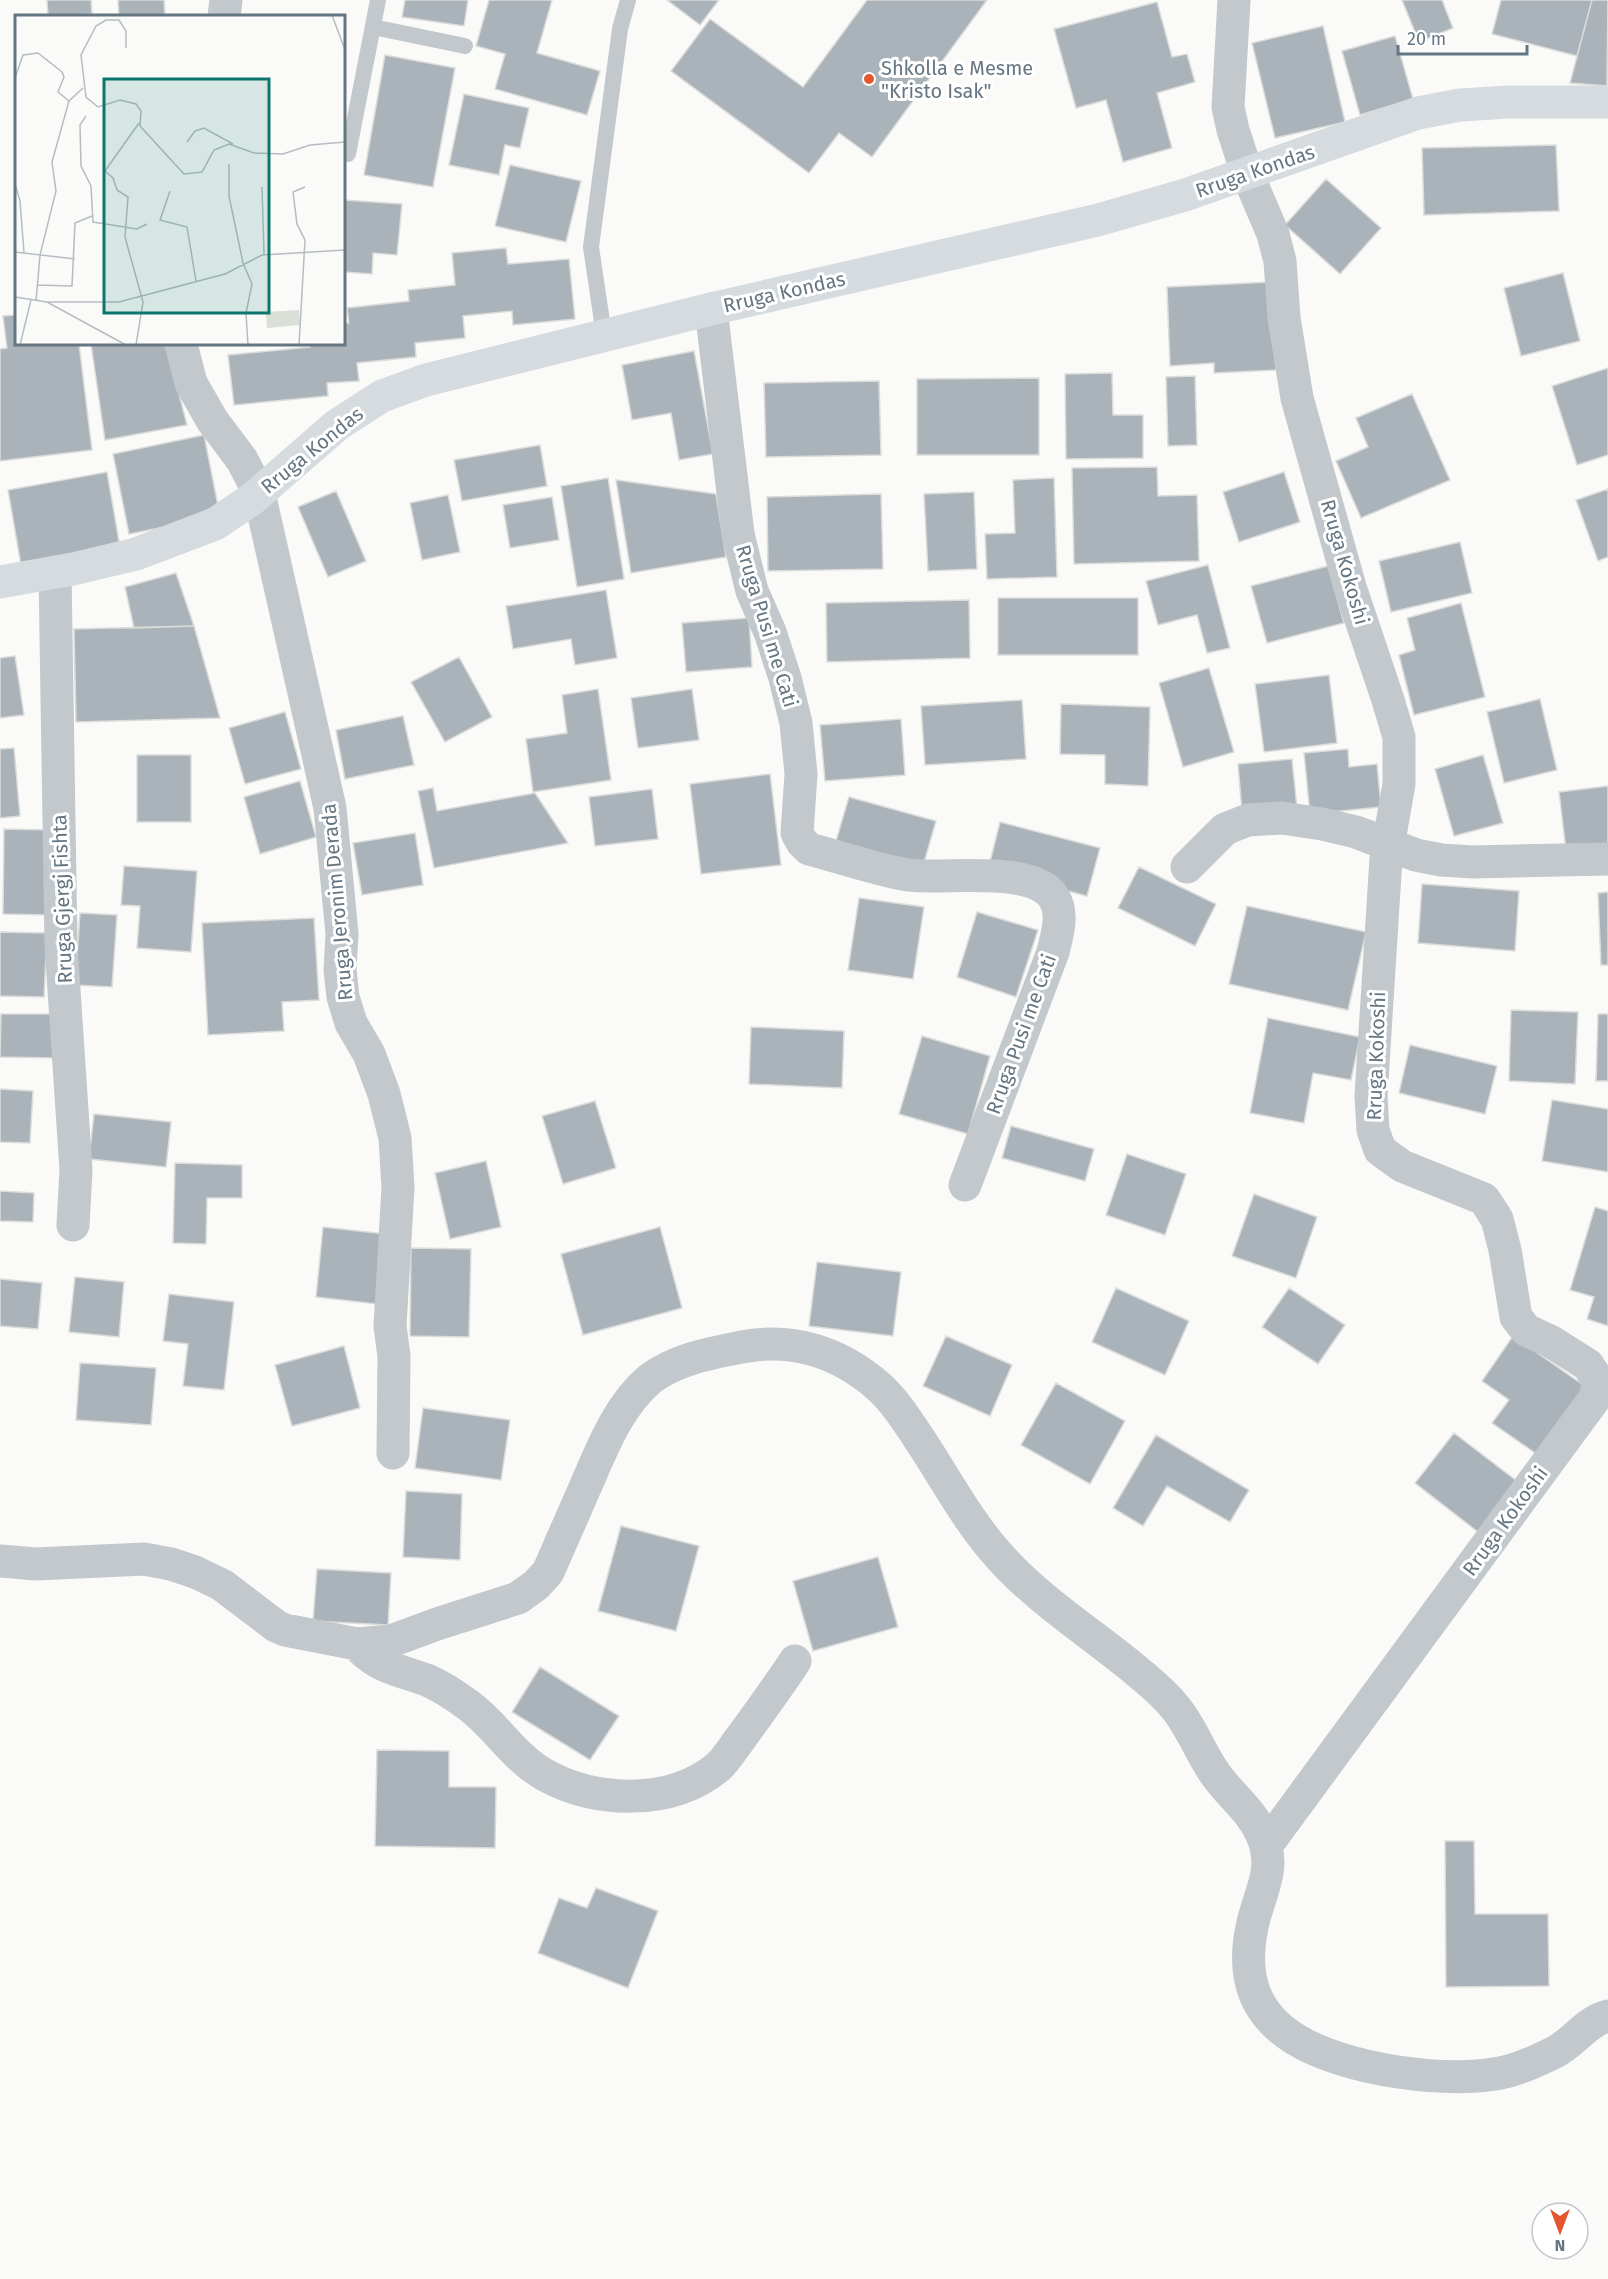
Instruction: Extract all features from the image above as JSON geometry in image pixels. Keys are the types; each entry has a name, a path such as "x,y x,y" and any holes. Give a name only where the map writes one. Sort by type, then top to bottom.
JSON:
{"street":[{"path":"224,15 226,0"},
{"name":"Rruga Kokoshi","path":"1234,0 1228,107 1233,130 1247,173 1273,234 1280,261 1284,318 1297,398 1350,587 1399,737 1399,784 1388,844 1371,1096 1372,1130 1380,1150 1402,1166 1484,1199 1497,1219 1516,1317 1526,1330 1550,1341 1588,1365 1599,1382 1595,1398 1266,1846"},
{"name":"Rruga Kondas","path":"0,582 136,554 215,524 259,493 337,425 382,396 426,380 711,309 1098,220 1185,195 1418,113 1460,105 1509,102 1608,102"},
{"name":"Rruga Pusi me Cati","path":"711,309 738,534 752,591 786,678 796,723 801,774 797,833 802,842 809,849 908,875 1009,877 1036,884 1054,896 1059,909 1059,926 1053,952 965,1185"},
{"name":"Rruga Jeronim Derada","path":"181,345 191,383 213,420 242,460 259,493 330,808 341,923 340,970 343,997 351,1023 369,1054 384,1094 395,1138 398,1187 390,1326 394,1356 393,1453"},
{"name":"Rruga Gjergj Fishta","path":"55,572 61,945 76,1170 73,1225"},
{"path":"1187,867 1225,829 1248,820 1282,818 1356,832 1416,855 1452,861 1608,859"},
{"path":"0,1561 36,1564 144,1559 171,1564 222,1585 276,1626 297,1633 357,1644 391,1641 518,1598 536,1585 548,1572 610,1432 632,1398 652,1378 683,1361 710,1354 773,1343 800,1345 826,1353 852,1367 879,1386 901,1412 973,1524 1000,1557 1031,1588 1091,1633 1173,1703 1189,1725 1201,1752 1218,1777 1254,1819 1266,1846 1269,1864 1266,1885 1258,1904 1250,1939 1248,1968 1256,1998 1266,2014 1293,2038 1320,2052 1390,2072 1455,2077 1509,2071 1558,2050 1599,2018 1608,2016"},
{"path":"357,1644 371,1658 431,1682 453,1695 484,1719 515,1752 545,1774 579,1790 633,1797 692,1784 719,1767 795,1661"}],"lane":[{"path":"348,154 378,0"},
{"path":"604,335 591,247 620,29 628,0"},
{"path":"373,27 465,46"}],"building":[{"path":"47,0 91,0 92,14 48,15"},
{"path":"118,0 164,0 165,15 119,15"},
{"path":"405,0 468,0 464,26 402,17"},
{"path":"489,0 552,0 537,53 600,71 587,115 495,89 505,54 476,46"},
{"path":"667,0 719,0 700,25"},
{"name":"Shkolla e Mesme \"Kristo Isak\"","path":"867,0 987,0 872,157 839,133 809,173 671,71 710,19 803,87"},
{"path":"1402,0 1442,0 1453,28 1419,42"},
{"path":"1501,0 1592,0 1577,56 1492,34"},
{"path":"1592,0 1608,0 1607,86 1570,83"},
{"path":"1157,2 1172,57 1187,54 1195,82 1157,93 1172,148 1123,162 1106,100 1076,108 1054,29"},
{"path":"1323,26 1345,122 1275,138 1252,43"},
{"path":"1395,36 1413,99 1360,115 1342,51"},
{"path":"385,55 455,68 433,187 364,175"},
{"path":"464,94 529,108 520,148 505,145 499,175 449,165"},
{"path":"1556,145 1559,211 1424,215 1422,148"},
{"path":"510,165 581,181 566,242 495,226"},
{"path":"1326,179 1381,228 1340,274 1285,225"},
{"path":"345,200 402,204 397,255 373,253 372,274 345,272"},
{"path":"506,248 508,264 569,259 575,319 513,325 512,311 463,316 465,338 415,343 416,357 357,363 359,381 327,383 328,396 234,405 228,355 310,347 309,345 345,345 345,323 349,323 347,308 409,301 408,290 455,285 452,253"},
{"path":"1563,273 1580,341 1521,356 1504,288"},
{"path":"1271,282 1276,370 1214,373 1214,363 1170,366 1167,287"},
{"path":"15,315 15,345 79,345 92,450 0,461 0,349 7,348 3,316"},
{"path":"91,345 166,345 187,425 105,440"},
{"path":"694,351 713,454 679,460 671,413 632,420 622,365"},
{"path":"1608,368 1608,455 1577,465 1552,386"},
{"path":"1112,373 1113,415 1143,415 1143,458 1066,459 1065,374"},
{"path":"1195,376 1197,445 1168,446 1166,377"},
{"path":"1039,378 1039,455 917,455 917,379"},
{"path":"879,381 881,455 766,457 764,383"},
{"path":"1412,394 1450,480 1361,518 1336,461 1368,447 1356,418"},
{"path":"204,435 220,516 129,534 113,454"},
{"path":"540,445 547,486 462,501 454,460"},
{"path":"1157,467 1158,496 1197,495 1199,561 1074,564 1072,468"},
{"path":"107,472 120,547 21,565 8,490"},
{"path":"1284,472 1300,522 1239,542 1223,492"},
{"path":"608,478 624,579 577,587 561,486"},
{"path":"1054,478 1057,577 987,579 985,534 1015,533 1013,480"},
{"path":"616,480 716,494 726,557 631,573"},
{"path":"1608,489 1608,557 1598,561 1576,500"},
{"path":"336,491 366,561 328,577 298,507"},
{"path":"974,492 977,569 928,571 924,494"},
{"path":"881,494 883,569 768,571 767,497"},
{"path":"448,495 460,552 422,560 410,503"},
{"path":"552,497 559,540 510,548 503,505"},
{"path":"1460,542 1472,593 1391,612 1379,561"},
{"path":"1208,565 1230,648 1207,653 1197,615 1158,625 1146,581"},
{"path":"1328,566 1344,623 1267,643 1251,586"},
{"path":"176,573 194,626 134,628 125,587"},
{"path":"606,590 617,658 575,665 571,639 513,649 506,606"},
{"path":"998,598 1138,598 1138,655 998,655"},
{"path":"969,600 970,658 827,662 826,603"},
{"path":"1461,603 1485,697 1414,715 1399,655 1415,650 1407,618"},
{"path":"749,618 752,667 686,672 682,623"},
{"path":"194,626 220,718 76,722 74,629"},
{"path":"15,656 24,715 0,718 0,658"},
{"path":"459,657 492,717 445,742 411,682"},
{"path":"1209,668 1234,752 1183,767 1159,683"},
{"path":"1329,675 1337,743 1264,752 1255,684"},
{"path":"598,689 611,780 533,792 526,739 567,733 562,695"},
{"path":"692,689 699,740 638,748 631,698"},
{"path":"1540,699 1557,770 1504,783 1487,712"},
{"path":"1022,700 1026,759 925,765 921,706"},
{"path":"1061,704 1150,707 1148,786 1105,784 1105,755 1060,754"},
{"path":"285,712 301,769 245,784 229,728"},
{"path":"403,716 414,765 345,779 336,730"},
{"path":"901,719 905,775 825,781 820,725"},
{"path":"14,748 20,816 0,818 0,749"},
{"path":"1348,749 1349,767 1377,764 1381,807 1310,814 1304,753"},
{"path":"137,755 191,755 191,822 137,822"},
{"path":"1483,755 1503,823 1454,836 1435,769"},
{"path":"1292,759 1297,808 1242,812 1238,764"},
{"path":"770,774 781,865 701,874 690,784"},
{"path":"300,781 316,837 260,854 244,797"},
{"path":"1608,786 1608,845 1566,850 1559,792"},
{"path":"433,788 437,811 535,793 568,843 434,868 418,791"},
{"path":"652,789 658,839 595,846 589,797"},
{"path":"849,797 936,821 923,866 836,841"},
{"path":"1000,822 1100,848 1087,896 988,870"},
{"path":"4,829 50,830 49,915 3,914"},
{"path":"415,833 423,885 362,895 353,843"},
{"path":"124,866 197,871 191,952 137,948 140,906 121,905"},
{"path":"1139,867 1216,904 1195,946 1118,908"},
{"path":"1422,884 1519,891 1515,951 1418,943"},
{"path":"1608,892 1608,965 1601,965 1598,893"},
{"path":"859,898 924,907 913,979 848,970"},
{"path":"1247,906 1366,932 1348,1010 1229,984"},
{"path":"977,912 1038,930 1016,997 957,977"},
{"path":"80,913 117,915 112,987 75,985"},
{"path":"314,918 319,1000 282,1002 284,1031 208,1035 202,923"},
{"path":"0,932 47,933 44,997 0,996"},
{"path":"1511,1010 1578,1012 1575,1084 1509,1081"},
{"path":"1,1014 56,1014 56,1058 0,1057"},
{"path":"1598,1014 1608,1014 1608,1081 1596,1081"},
{"path":"1268,1018 1360,1037 1351,1080 1313,1073 1304,1123 1250,1113"},
{"path":"751,1027 844,1031 842,1088 749,1084"},
{"path":"922,1036 990,1056 968,1134 899,1114"},
{"path":"1410,1045 1497,1066 1485,1114 1399,1093"},
{"path":"0,1089 33,1091 30,1143 0,1142"},
{"path":"1552,1100 1608,1109 1608,1172 1542,1161"},
{"path":"595,1101 616,1168 563,1184 542,1116"},
{"path":"94,1114 171,1122 166,1167 89,1159"},
{"path":"1011,1126 1094,1149 1085,1181 1002,1158"},
{"path":"1127,1154 1186,1174 1165,1235 1106,1215"},
{"path":"486,1161 501,1227 450,1239 435,1173"},
{"path":"175,1163 242,1165 242,1198 207,1198 206,1244 173,1243"},
{"path":"0,1191 34,1193 33,1222 0,1221"},
{"path":"1254,1194 1317,1217 1296,1278 1232,1256"},
{"path":"1595,1207 1608,1211 1608,1326 1587,1319 1594,1297 1570,1290"},
{"path":"323,1227 385,1234 377,1304 316,1297"},
{"path":"660,1227 682,1308 583,1335 561,1254"},
{"path":"411,1248 471,1249 469,1337 410,1336"},
{"path":"817,1262 901,1272 893,1336 809,1326"},
{"path":"75,1277 124,1282 119,1337 69,1332"},
{"path":"0,1279 42,1283 38,1329 0,1326"},
{"path":"1116,1288 1189,1321 1165,1375 1092,1342"},
{"path":"1289,1288 1345,1325 1318,1364 1262,1327"},
{"path":"169,1294 234,1302 224,1390 183,1386 188,1344 163,1341"},
{"path":"946,1336 1012,1365 990,1416 923,1386"},
{"path":"1513,1336 1586,1387 1538,1455 1492,1423 1509,1400 1482,1381"},
{"path":"344,1346 360,1408 292,1426 275,1365"},
{"path":"80,1363 156,1368 151,1425 76,1420"},
{"path":"1056,1383 1125,1421 1090,1484 1021,1445"},
{"path":"423,1408 510,1420 501,1480 415,1468"},
{"path":"1454,1433 1518,1482 1478,1532 1415,1483"},
{"path":"1156,1435 1249,1490 1230,1522 1167,1486 1143,1526 1113,1508"},
{"path":"406,1491 462,1494 460,1560 403,1557"},
{"path":"621,1526 699,1546 676,1631 598,1611"},
{"path":"878,1557 898,1627 813,1651 793,1581"},
{"path":"317,1569 391,1573 388,1625 313,1621"},
{"path":"540,1667 619,1716 590,1760 512,1712"},
{"path":"377,1750 449,1751 449,1787 496,1787 495,1848 375,1846"},
{"path":"1445,1841 1474,1841 1475,1914 1548,1914 1549,1986 1446,1987"},
{"path":"596,1888 658,1911 628,1988 538,1953 559,1898 587,1908"}],"place":[{"name":"Shkolla e Mesme \"Kristo Isak\"","path":"869,79"}]}
